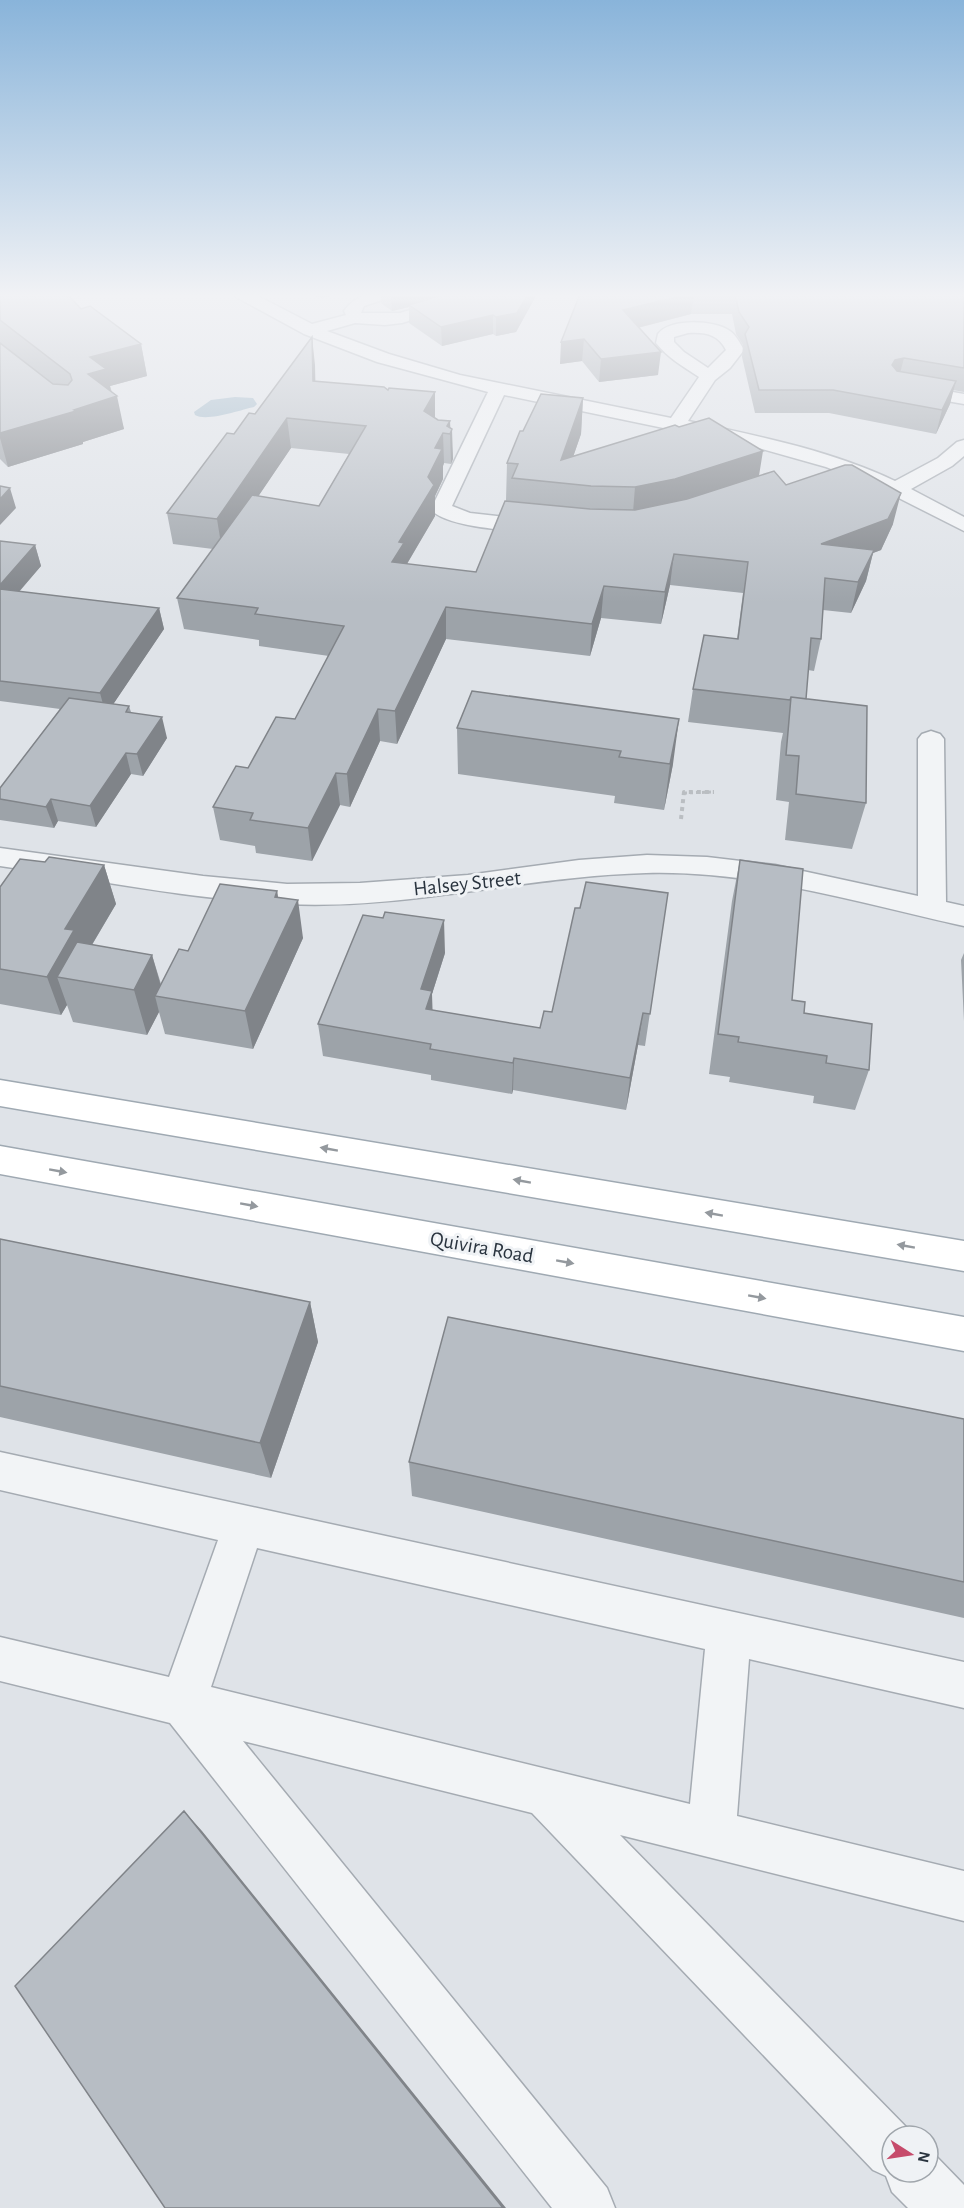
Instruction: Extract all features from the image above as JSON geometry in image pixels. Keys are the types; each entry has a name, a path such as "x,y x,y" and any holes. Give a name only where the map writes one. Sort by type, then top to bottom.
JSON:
{"main road":[{"path":"0,1093 964,1256"},
{"name":"Quivira Road","path":"0,1161 964,1334"}],"street":[{"path":"494,397 441,509 466,519 556,528"},
{"path":"535,397 744,439 834,464 896,489 964,525"},
{"path":"676,424 695,397"},
{"path":"896,489 945,462 964,446"},
{"path":"806,478 834,464"},
{"path":"931,739 932,908"},
{"name":"Halsey Street","path":"0,857 203,886 287,894 360,893 468,884 579,869 647,864 707,866 774,874 964,916"},
{"path":"0,1471 964,1685"},
{"path":"183,1703 244,1524"},
{"path":"711,1833 729,1632"},
{"path":"0,1659 964,1896"},
{"path":"183,1703 587,2208"},
{"path":"545,1792 880,2139"},
{"path":"923,2184 946,2208"}],"path":[{"path":"681,819 684,792 714,792"}],"water":[{"path":"235,397 253,398 257,404 254,407 232,413 207,417 195,415 194,412 211,400"}],"building":[{"path":"0,397 114,397 74,410 76,411 0,433"},
{"path":"268,397 432,397 424,411 438,420 450,421 447,426 452,429 450,434 443,433 435,448 442,449 428,477 434,485 399,542 404,543 392,562 476,572 505,501 590,509 635,510 687,499 774,471 786,485 845,465 852,465 901,493 888,519 821,544 874,550 858,582 825,578 821,639 811,638 806,699 791,697 790,700 693,689 704,635 738,639 748,562 674,554 665,592 604,586 592,624 446,607 395,711 378,709 347,774 336,773 308,828 250,820 253,813 213,807 236,766 248,768 276,717 295,719 344,626 255,614 258,608 177,598 252,495 319,506 366,426 287,418 217,519 167,513 227,433 234,434 249,413 255,414"},
{"path":"540,397 573,397 583,398 561,460 675,425 679,427 709,418 763,451 675,479 635,487 591,486 512,478 518,464 507,463 520,431 523,431"},
{"path":"871,397 948,397 942,410"},
{"path":"0,486 10,488 0,499"},
{"path":"0,541 35,545 0,585"},
{"path":"0,589 159,608 100,693 0,681"},
{"path":"472,691 679,719 670,764 619,757 621,751 457,728"},
{"path":"791,697 867,706 866,803 796,794 799,756 786,755"},
{"path":"69,698 129,706 126,712 162,717 137,754 126,753 90,806 51,799 46,807 0,799 0,788"},
{"path":"49,857 104,865 65,929 74,930 47,977 0,969 0,887 20,859 45,862"},
{"path":"740,860 803,869 792,1000 805,1002 804,1013 872,1024 869,1070 826,1063 827,1056 738,1042 739,1037 718,1034"},
{"path":"586,882 668,893 650,1014 643,1013 630,1078 514,1058 513,1063 430,1049 431,1044 318,1024 363,915 383,918 385,912 444,920 421,989 432,991 426,1009 540,1028 544,1011 552,1012 575,908 580,908"},
{"path":"220,884 277,891 275,897 298,900 245,1011 155,996 179,949 188,951"},
{"path":"77,942 152,955 134,990 57,977"},
{"path":"0,1239 310,1302 260,1443 0,1386"},
{"path":"448,1317 964,1419 964,1582 409,1462"},
{"path":"184,1811 503,2208 165,2208 15,1986"}]}
